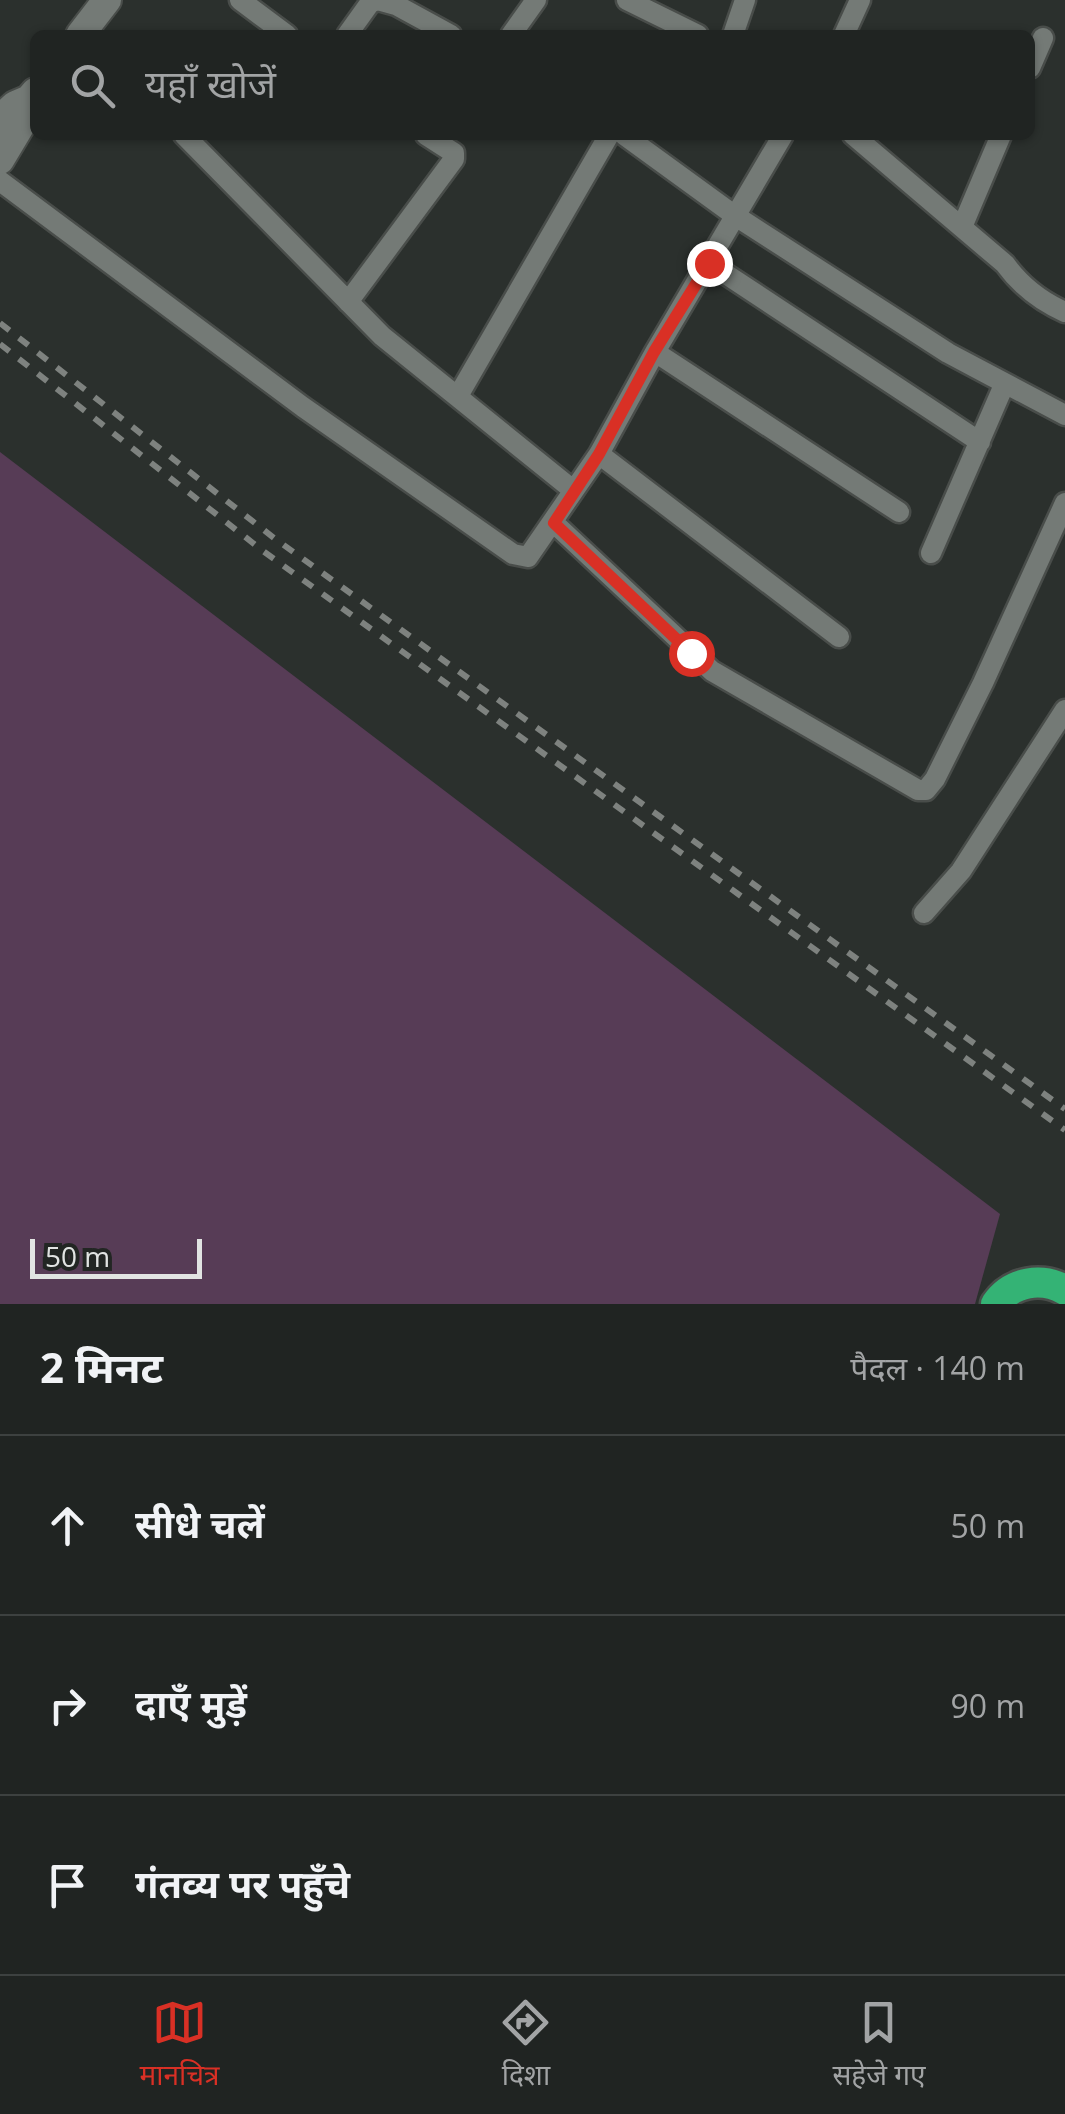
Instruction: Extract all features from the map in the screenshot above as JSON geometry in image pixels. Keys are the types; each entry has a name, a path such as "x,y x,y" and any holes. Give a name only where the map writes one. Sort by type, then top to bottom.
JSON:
{"highway":[{"path":"996,1304 1023,1283 1053,1283 1065,1290"}],"street":[{"path":"86,30 108,0"},
{"path":"240,0 280,30"},
{"path":"351,30 370,3 377,0 396,4 442,30"},
{"path":"515,30 536,0"},
{"path":"627,0 688,30"},
{"path":"735,30 744,0"},
{"path":"846,30 860,0"},
{"path":"1035,56 1043,38"},
{"path":"0,119 30,97"},
{"path":"0,160 30,101"},
{"path":"189,140 382,336 573,490"},
{"path":"348,302 454,159 454,153 434,140"},
{"path":"458,396 606,140"},
{"path":"631,140 734,215 1004,385 1065,415"},
{"path":"0,181 303,406 513,554 528,557 599,454 654,352 780,140"},
{"path":"859,140 1006,264 1032,293 1065,312"},
{"path":"962,227 999,140"},
{"path":"709,263 980,442"},
{"path":"654,352 899,512"},
{"path":"931,553 1004,385"},
{"path":"599,454 839,637"},
{"path":"554,523 712,671 918,790 926,790 983,683 1065,503"},
{"path":"924,913 961,871 1065,710"}],"shaded area":[{"path":"0,452 1000,1214 975,1304 0,1304"}],"railway":[{"path":"0,323 274,538 1065,1109"},
{"path":"0,344 263,551 1065,1130"}],"route":[{"path":"691,653 554,523 599,454 654,352 709,263"}]}
